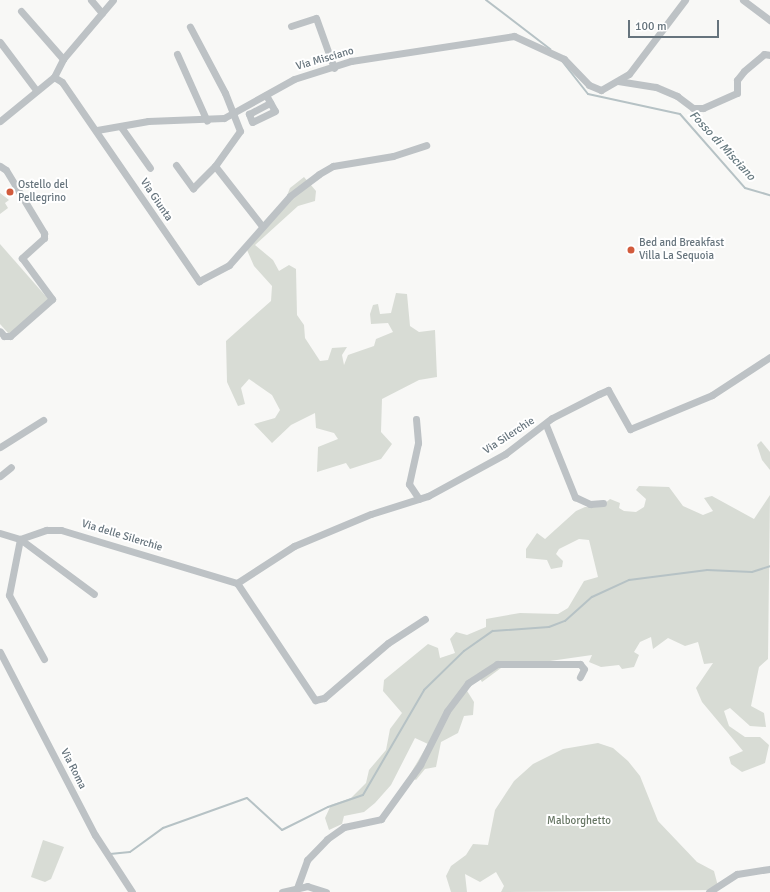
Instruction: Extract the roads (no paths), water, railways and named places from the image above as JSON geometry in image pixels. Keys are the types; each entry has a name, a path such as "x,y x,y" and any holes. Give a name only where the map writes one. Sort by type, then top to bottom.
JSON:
{"street":[{"path":"92,0 102,13"},
{"path":"0,121 36,90 54,77 63,59 113,0"},
{"name":"Via Misciano","path":"97,130 162,120 207,121 235,114 294,79 376,56 432,52 477,40 514,36 564,59 595,90 618,81 629,74 684,0"},
{"path":"743,0 770,20"},
{"path":"21,11 63,59"},
{"path":"291,26 316,18 334,68"},
{"path":"176,165 193,188 215,166 240,131 235,114 190,27"},
{"path":"0,42 36,90"},
{"path":"177,54 207,121"},
{"path":"618,81 656,87 677,96 693,108 703,108 737,93 736,80 764,54 770,55"},
{"path":"54,77 62,82 97,130"},
{"path":"266,95 270,103"},
{"path":"121,127 150,168"},
{"name":"Via Giunta","path":"97,130 199,281 228,265 262,226"},
{"path":"215,166 262,226 303,183 332,166 393,156 426,145"},
{"path":"0,166 10,175 44,233 44,238 22,258 52,299 10,336 4,336 0,331"},
{"name":"Via Silerchie","path":"238,583 294,546 418,499 505,454 570,407 608,390 630,429 712,395 770,357"},
{"path":"416,419 418,443 409,484 418,499"},
{"path":"0,447 43,420"},
{"path":"546,425 575,497 590,504 603,503"},
{"path":"0,476 11,467"},
{"name":"Via delle Silerchie","path":"20,539 46,530 61,530 238,583"},
{"path":"0,533 20,539 94,594"},
{"path":"20,539 10,595 44,659"},
{"path":"238,583 316,700 324,698 388,643 425,619"},
{"name":"Via Roma","path":"0,652 95,835 132,892"},
{"path":"297,888 307,860 327,839 344,827 381,819 420,765 447,711 468,683 497,664 580,664 584,670 580,677"},
{"path":"709,892 737,874 770,869"},
{"path":"282,892 297,888 326,892"}],"waterway":[{"name":"Fosso di Misciano","path":"486,0 550,49"},
{"name":"Fosso di Misciano","path":"562,61 588,94 680,114 745,188 770,195"},
{"path":"110,854 130,852 163,828 247,798 282,830 328,807 363,795 424,690 464,651 493,631 549,627 565,621 592,597 629,580 707,570 752,572 770,566"}],"place":[{"name":"Ostello del Pellegrino","path":"10,192"},
{"name":"Bed and Breakfast Villa La Sequoia","path":"631,250"}],"park label":[{"name":"Malborghetto","path":"579,821"}]}
